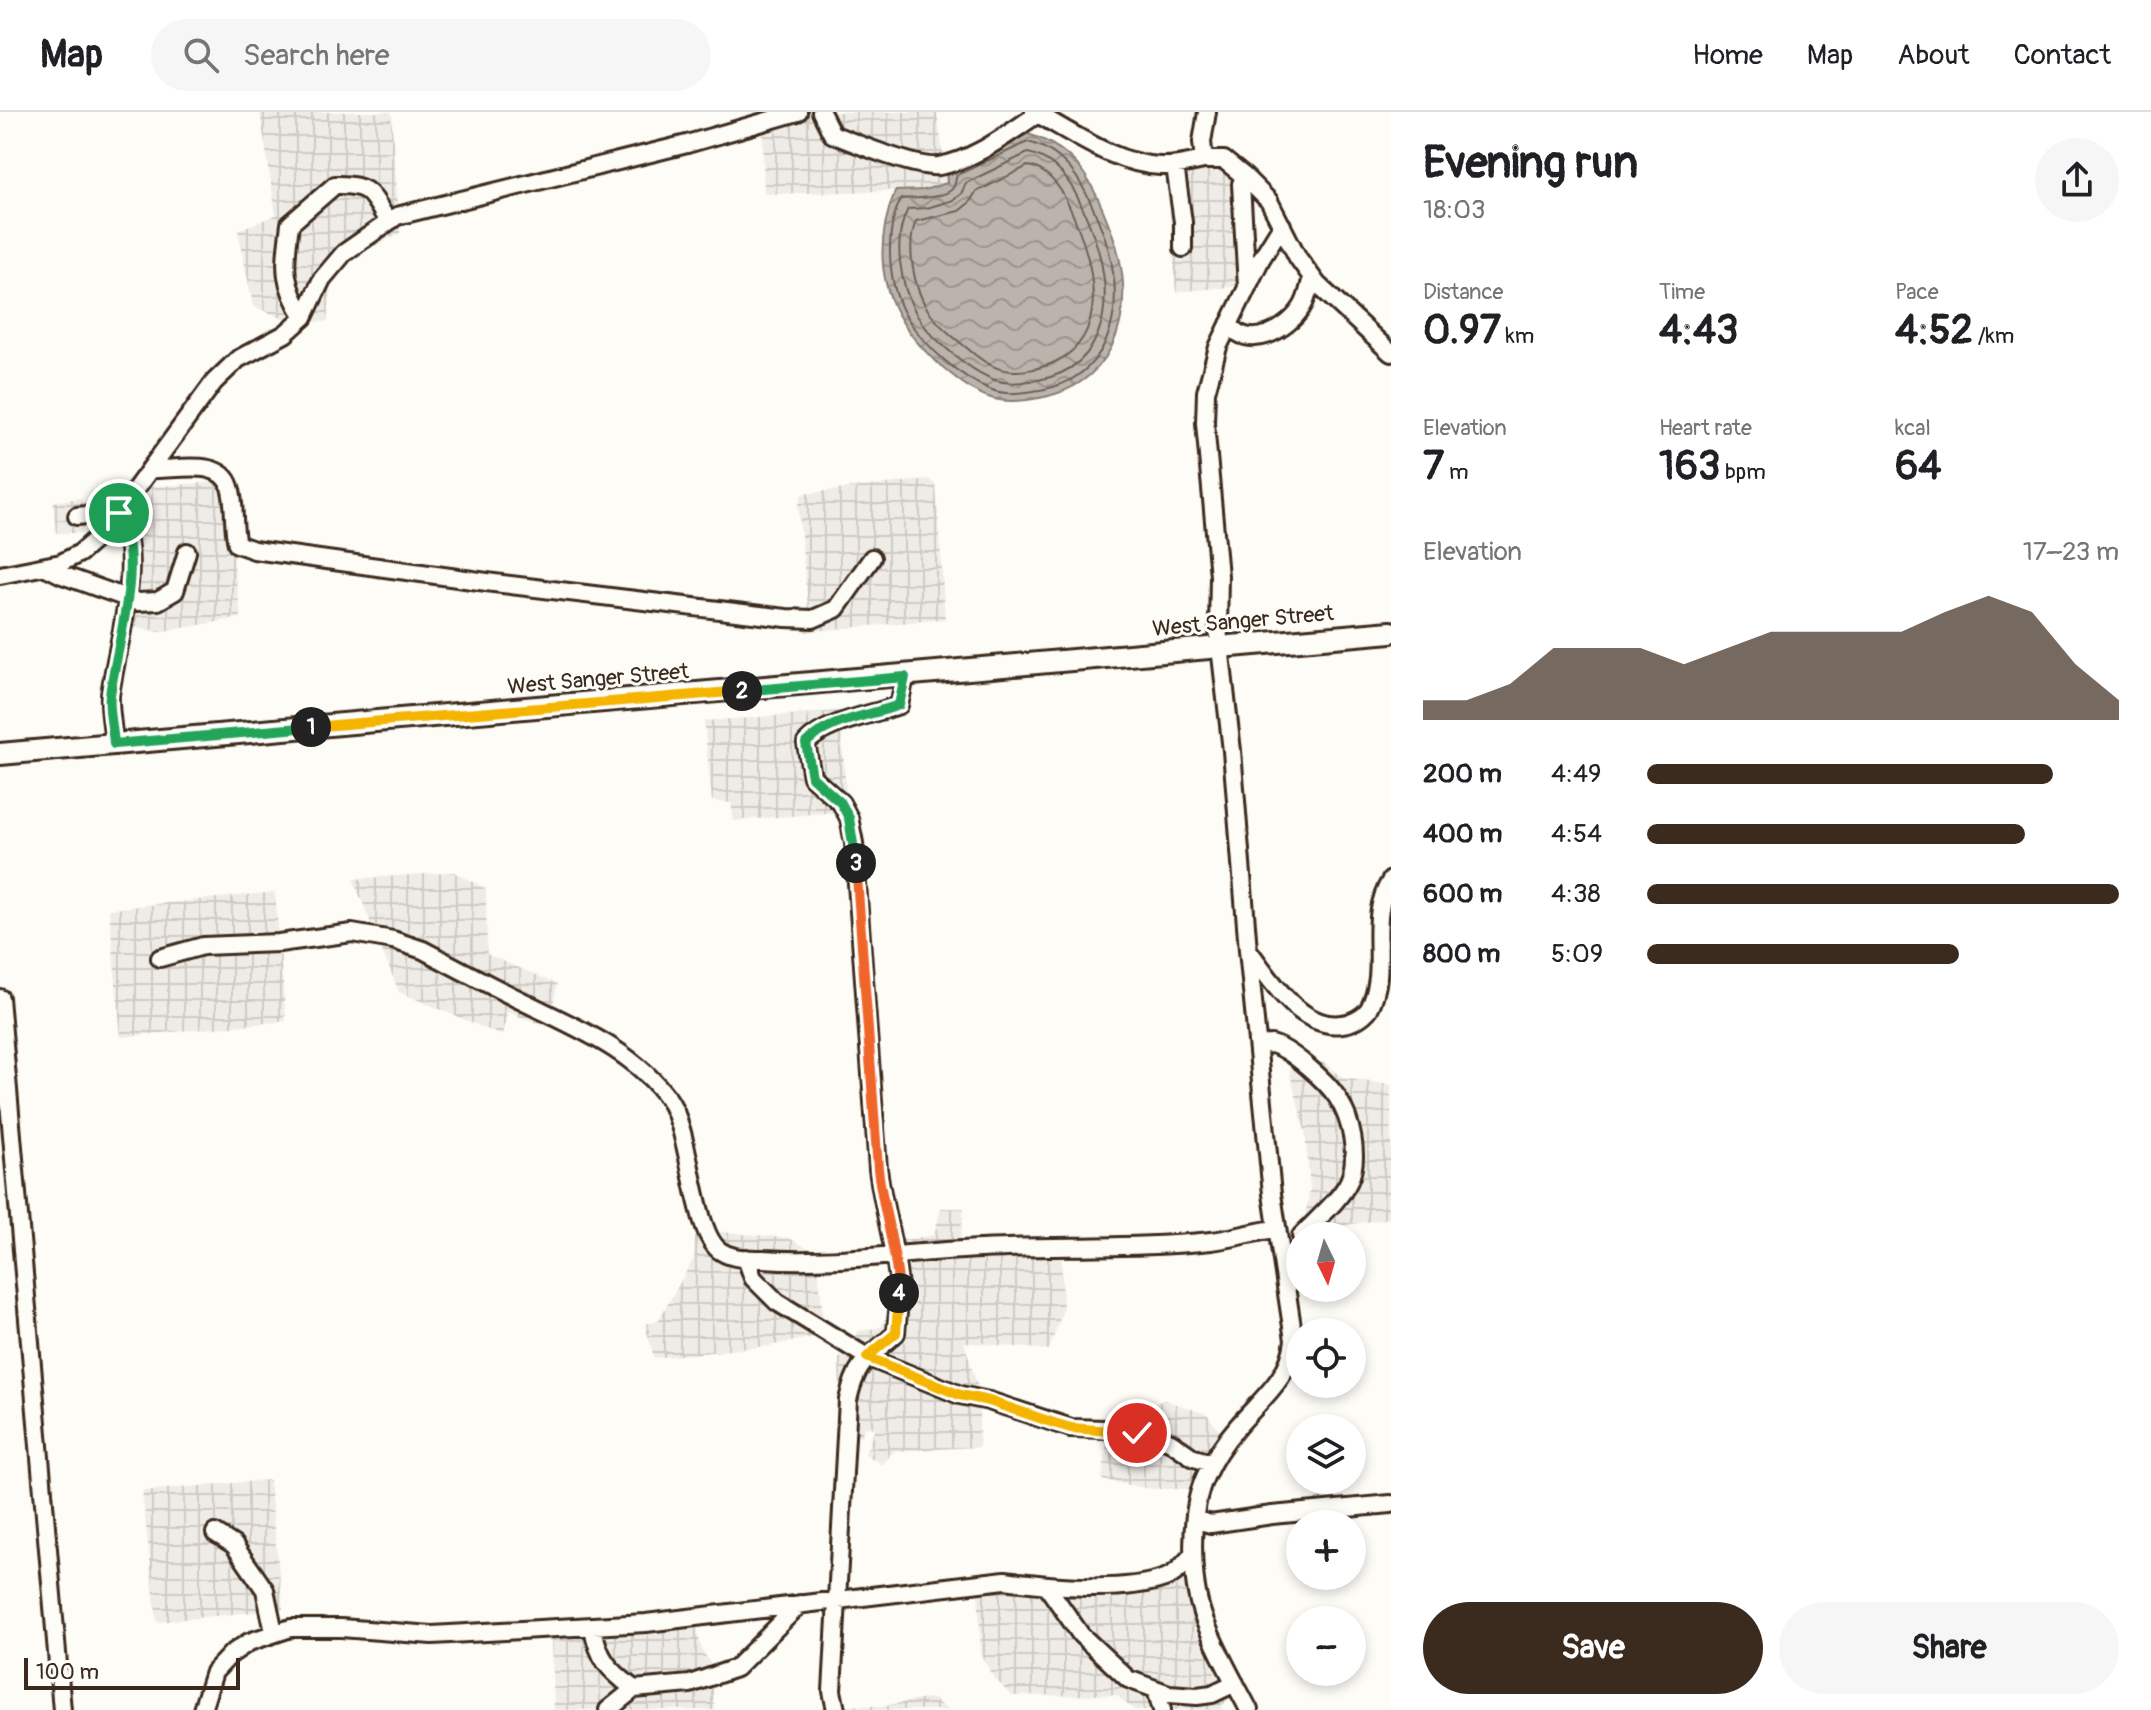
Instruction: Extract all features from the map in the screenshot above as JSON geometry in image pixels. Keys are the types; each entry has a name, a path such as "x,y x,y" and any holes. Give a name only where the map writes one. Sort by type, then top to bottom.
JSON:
{"main road":[{"name":"West Sanger Street","path":"0,754 1391,632"}],"street":[{"path":"0,575 61,563 80,553 115,517 214,382 238,359 285,334 304,317 322,279 344,253 397,216 687,144 798,112"},
{"path":"821,112 832,134 887,155 937,167 973,154 1036,113 1116,156 1156,166 1224,160 1269,201 1298,258 1312,277 1391,353"},
{"path":"1204,160 1202,142 1207,112"},
{"path":"1175,166 1182,211 1183,248"},
{"path":"1245,177 1241,184 1247,289"},
{"path":"304,317 290,294 286,276 290,224 335,185 355,184 369,190 388,222"},
{"path":"1249,1710 1203,1614 1194,1571 1196,1520 1203,1479 1221,1446 1285,1374 1292,1355 1293,1328 1277,1229 1248,950 1232,751 1220,648 1219,576 1206,438 1206,392 1218,347 1282,225"},
{"path":"1229,324 1236,334 1245,337 1276,332 1301,309 1312,277"},
{"path":"150,469 208,468 221,472 230,486 237,544 254,550 569,593 813,619 836,609 872,558"},
{"path":"77,516 98,514 115,517 127,528 129,586 110,697 114,744"},
{"path":"46,567 138,602 158,601 175,591 187,552"},
{"path":"836,1710 832,1691 848,1400 853,1375 867,1357 896,1333 899,1290 878,1169 854,843 849,818 841,803 812,777 806,743 823,728 899,705 905,677"},
{"path":"1248,950 1300,1010 1315,1021 1346,1024 1364,1014 1375,1002 1382,987 1387,968 1382,899 1391,880"},
{"path":"160,958 203,946 279,943 352,933 393,940 423,950 611,1046 642,1069 671,1103 684,1134 700,1214 710,1243 722,1253 746,1258 811,1262 981,1249 1175,1244 1215,1241 1254,1231 1277,1229"},
{"path":"0,998 62,1710"},
{"path":"1259,1045 1270,1044 1286,1050 1320,1078 1338,1098 1350,1128 1353,1157 1350,1180 1314,1222"},
{"path":"1280,1251 1286,1246"},
{"path":"746,1258 753,1278 777,1302 867,1357 960,1395 989,1401 1071,1428 1157,1436 1194,1458 1212,1463"},
{"path":"1196,1520 1211,1524 1226,1523 1272,1515 1391,1504"},
{"path":"215,1533 234,1545 265,1590 274,1632"},
{"path":"202,1710 214,1672 231,1654 249,1642 291,1628 446,1635 646,1623 1005,1580 1046,1585 1136,1584 1167,1578 1193,1554"},
{"path":"1046,1585 1081,1635 1128,1679 1169,1694 1197,1696 1211,1702 1235,1683"},
{"path":"608,1710 634,1689 690,1684 736,1668 800,1604"},
{"path":"593,1627 596,1645 609,1670 634,1689"},
{"path":"1156,1690 1162,1710"}],"shaded area":[{"path":"260,112 391,112 400,233 350,259 331,287 327,322 284,319 253,306 238,230 276,215"},
{"path":"762,112 937,112 947,183 924,190 764,194"},
{"path":"1199,167 1223,169 1248,187 1240,286 1176,292 1167,172"},
{"path":"929,479 936,486 945,619 805,632 804,611 808,607 798,506 802,494"},
{"path":"234,481 243,553 233,558 241,618 159,632 129,626 134,583 133,506 146,487"},
{"path":"79,498 89,506 114,505 97,525 83,525 82,533 56,533 53,502"},
{"path":"840,711 846,793 852,804 837,812 734,821 731,803 712,801 704,721"},
{"path":"455,872 486,889 487,954 557,984 549,1027 507,1012 503,1036 399,992 353,879"},
{"path":"275,892 286,1021 121,1037 109,909"},
{"path":"1323,1062 1343,1078 1391,1085 1391,1218 1365,1222 1307,1222 1305,1216 1310,1189 1305,1131 1289,1070"},
{"path":"941,1208 964,1208 960,1243 1061,1240 1063,1310 1049,1350 964,1342 979,1391 979,1447 895,1451 882,1464 865,1454 875,1428 864,1427 861,1437 841,1434 839,1359 859,1331 881,1327 887,1315 885,1243 934,1235"},
{"path":"720,1232 789,1238 817,1253 823,1320 815,1337 769,1346 654,1358 645,1324 658,1321 694,1258 695,1236"},
{"path":"1164,1400 1207,1414 1220,1432 1193,1489 1152,1489 1102,1480 1110,1420"},
{"path":"269,1480 283,1609 157,1622 142,1491"},
{"path":"1187,1579 1215,1671 1232,1698 1222,1705 1222,1710 1134,1710 1116,1695 1011,1696 990,1673 981,1652 978,1589 1151,1588"},
{"path":"696,1624 701,1648 711,1665 715,1710 554,1710 552,1636"},
{"path":"931,1698 948,1710 829,1710 829,1705 883,1706"}],"water":[{"path":"1028,134 1060,149 1072,159 1098,198 1119,257 1123,284 1122,310 1117,335 1106,357 1089,375 1067,389 1039,398 1003,401 985,396 961,382 925,351 908,331 887,289 883,242 895,191 924,190 947,183 946,170"}],"route":[{"path":"119,513 127,528 129,586 110,697 114,744 905,677 899,705 823,728 806,743 812,777 841,803 849,818 854,843 878,1169 899,1290 896,1333 867,1357 960,1395 989,1401 1071,1428 1137,1433"}]}
